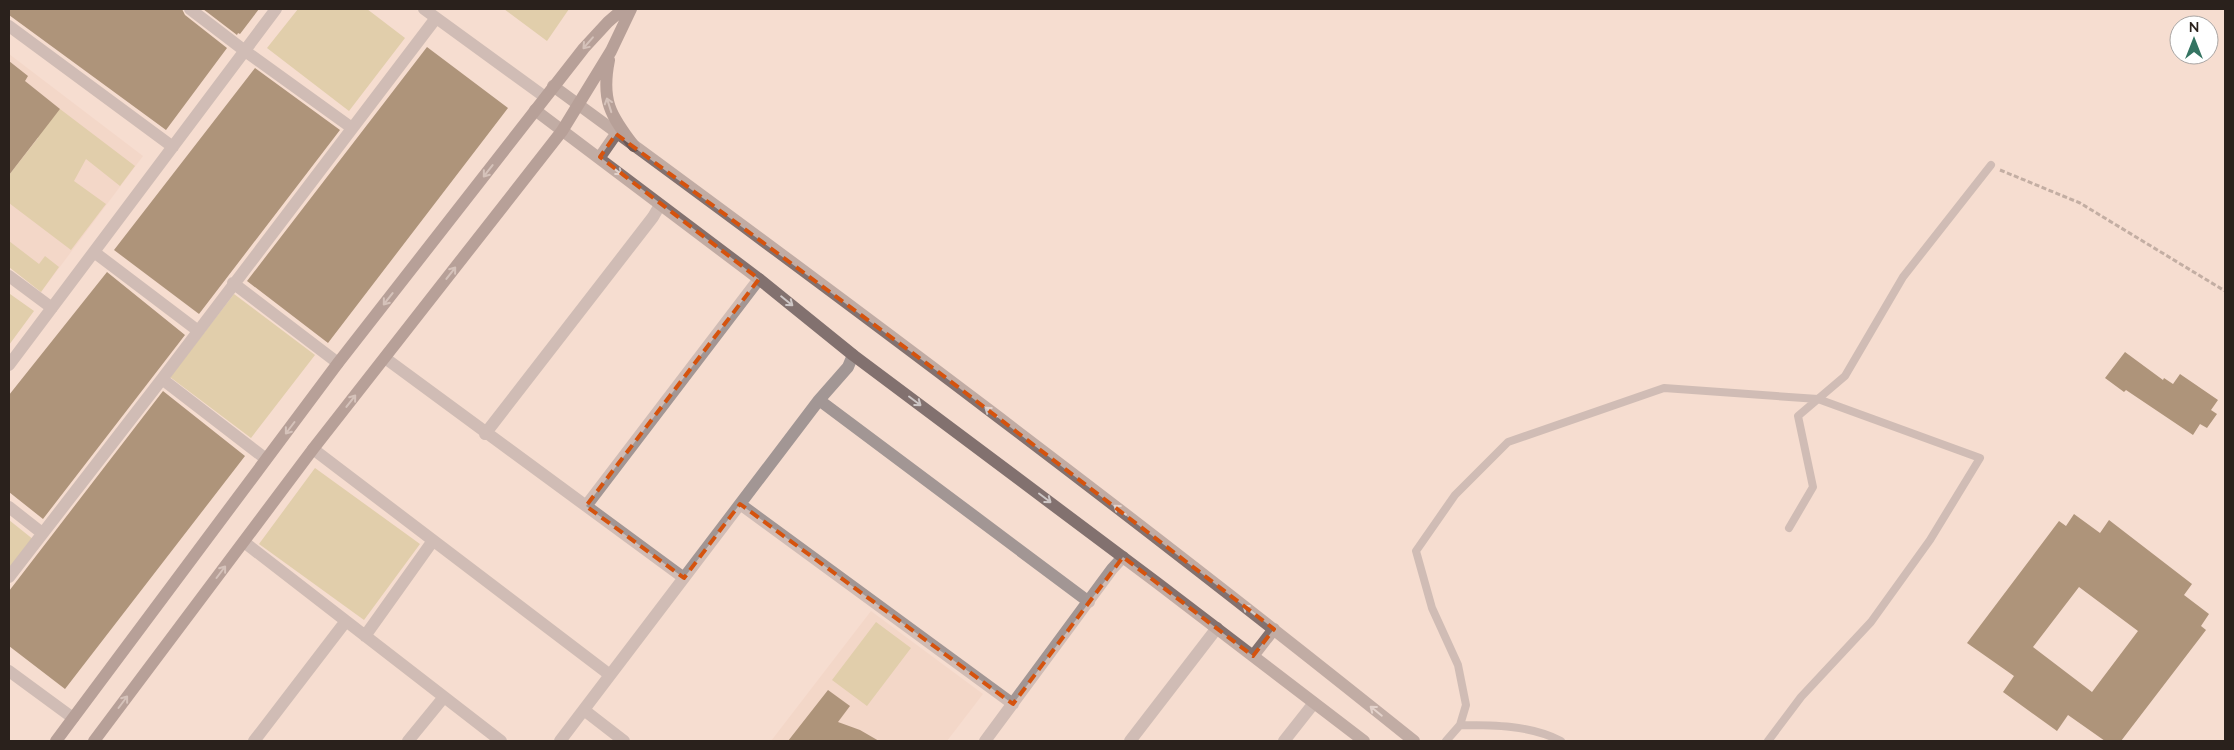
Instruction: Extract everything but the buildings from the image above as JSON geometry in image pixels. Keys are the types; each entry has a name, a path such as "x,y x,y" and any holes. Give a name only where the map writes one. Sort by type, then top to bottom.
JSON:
{"main road":[{"path":"56,741 338,363 553,86 595,34 623,9"},
{"path":"94,741 314,449 562,130 611,51 631,9"},
{"path":"611,51 605,84 606,100 618,126 634,146"},
{"path":"553,86 616,134 761,238 1274,629 1414,741"},
{"path":"535,110 759,279 853,355 1217,628 1364,741"},
{"path":"600,158 616,134"},
{"path":"1254,656 1274,629"}],"street":[{"path":"190,9 352,128"},
{"path":"9,365 276,9"},
{"path":"424,9 545,97"},
{"path":"9,577 436,18"},
{"path":"9,26 173,146"},
{"path":"485,434 653,217 660,205"},
{"path":"94,252 198,330"},
{"path":"9,276 52,308"},
{"path":"586,506 759,279"},
{"path":"233,283 338,363"},
{"path":"560,741 819,400 848,367 853,355"},
{"path":"385,358 485,434 684,578"},
{"path":"162,379 266,459"},
{"path":"819,400 1089,602"},
{"path":"314,449 432,542 610,675"},
{"path":"740,504 1013,704"},
{"path":"9,507 42,533"},
{"path":"244,542 501,741"},
{"path":"366,636 432,542"},
{"path":"984,741 1089,602 1112,568 1123,557"},
{"path":"254,741 346,621"},
{"path":"1130,741 1217,628"},
{"path":"9,671 73,718"},
{"path":"408,741 444,697"},
{"path":"1284,741 1314,703"},
{"path":"584,710 624,741"}],"lane":[{"path":"1790,528 1813,487 1798,416 1845,376 1903,277 1991,166"},
{"path":"1446,741 1460,725 1466,705 1458,665 1432,608 1416,551 1455,495 1508,442 1664,388 1818,399 1980,458 1930,540 1871,622 1801,697 1768,741"},
{"path":"1460,725 1500,725 1550,736 1561,741"}],"path":[{"path":"1991,166 2080,203 2225,290"}],"highlighted area":[{"path":"616,134 941,374 1274,629 1253,656 1123,557 1013,704 740,504 684,578 586,506 759,279 600,157"}],"shaded area":[{"path":"298,9 367,9 405,38 349,111 267,48"},
{"path":"504,9 569,9 547,41"},
{"path":"9,54 143,156 41,292 9,267"},
{"path":"9,97 45,127 60,109 135,166 120,186 86,159 74,181 106,204 71,250 9,203 9,175 38,138 9,114"},
{"path":"9,241 39,264 45,256 59,267 41,292 9,267"},
{"path":"234,294 315,355 251,438 170,377"},
{"path":"9,295 34,311 9,345"},
{"path":"315,468 420,544 364,620 259,544"},
{"path":"9,520 34,540 9,570"},
{"path":"871,611 983,694 947,741 771,741"},
{"path":"876,622 911,648 867,706 832,680"}]}
